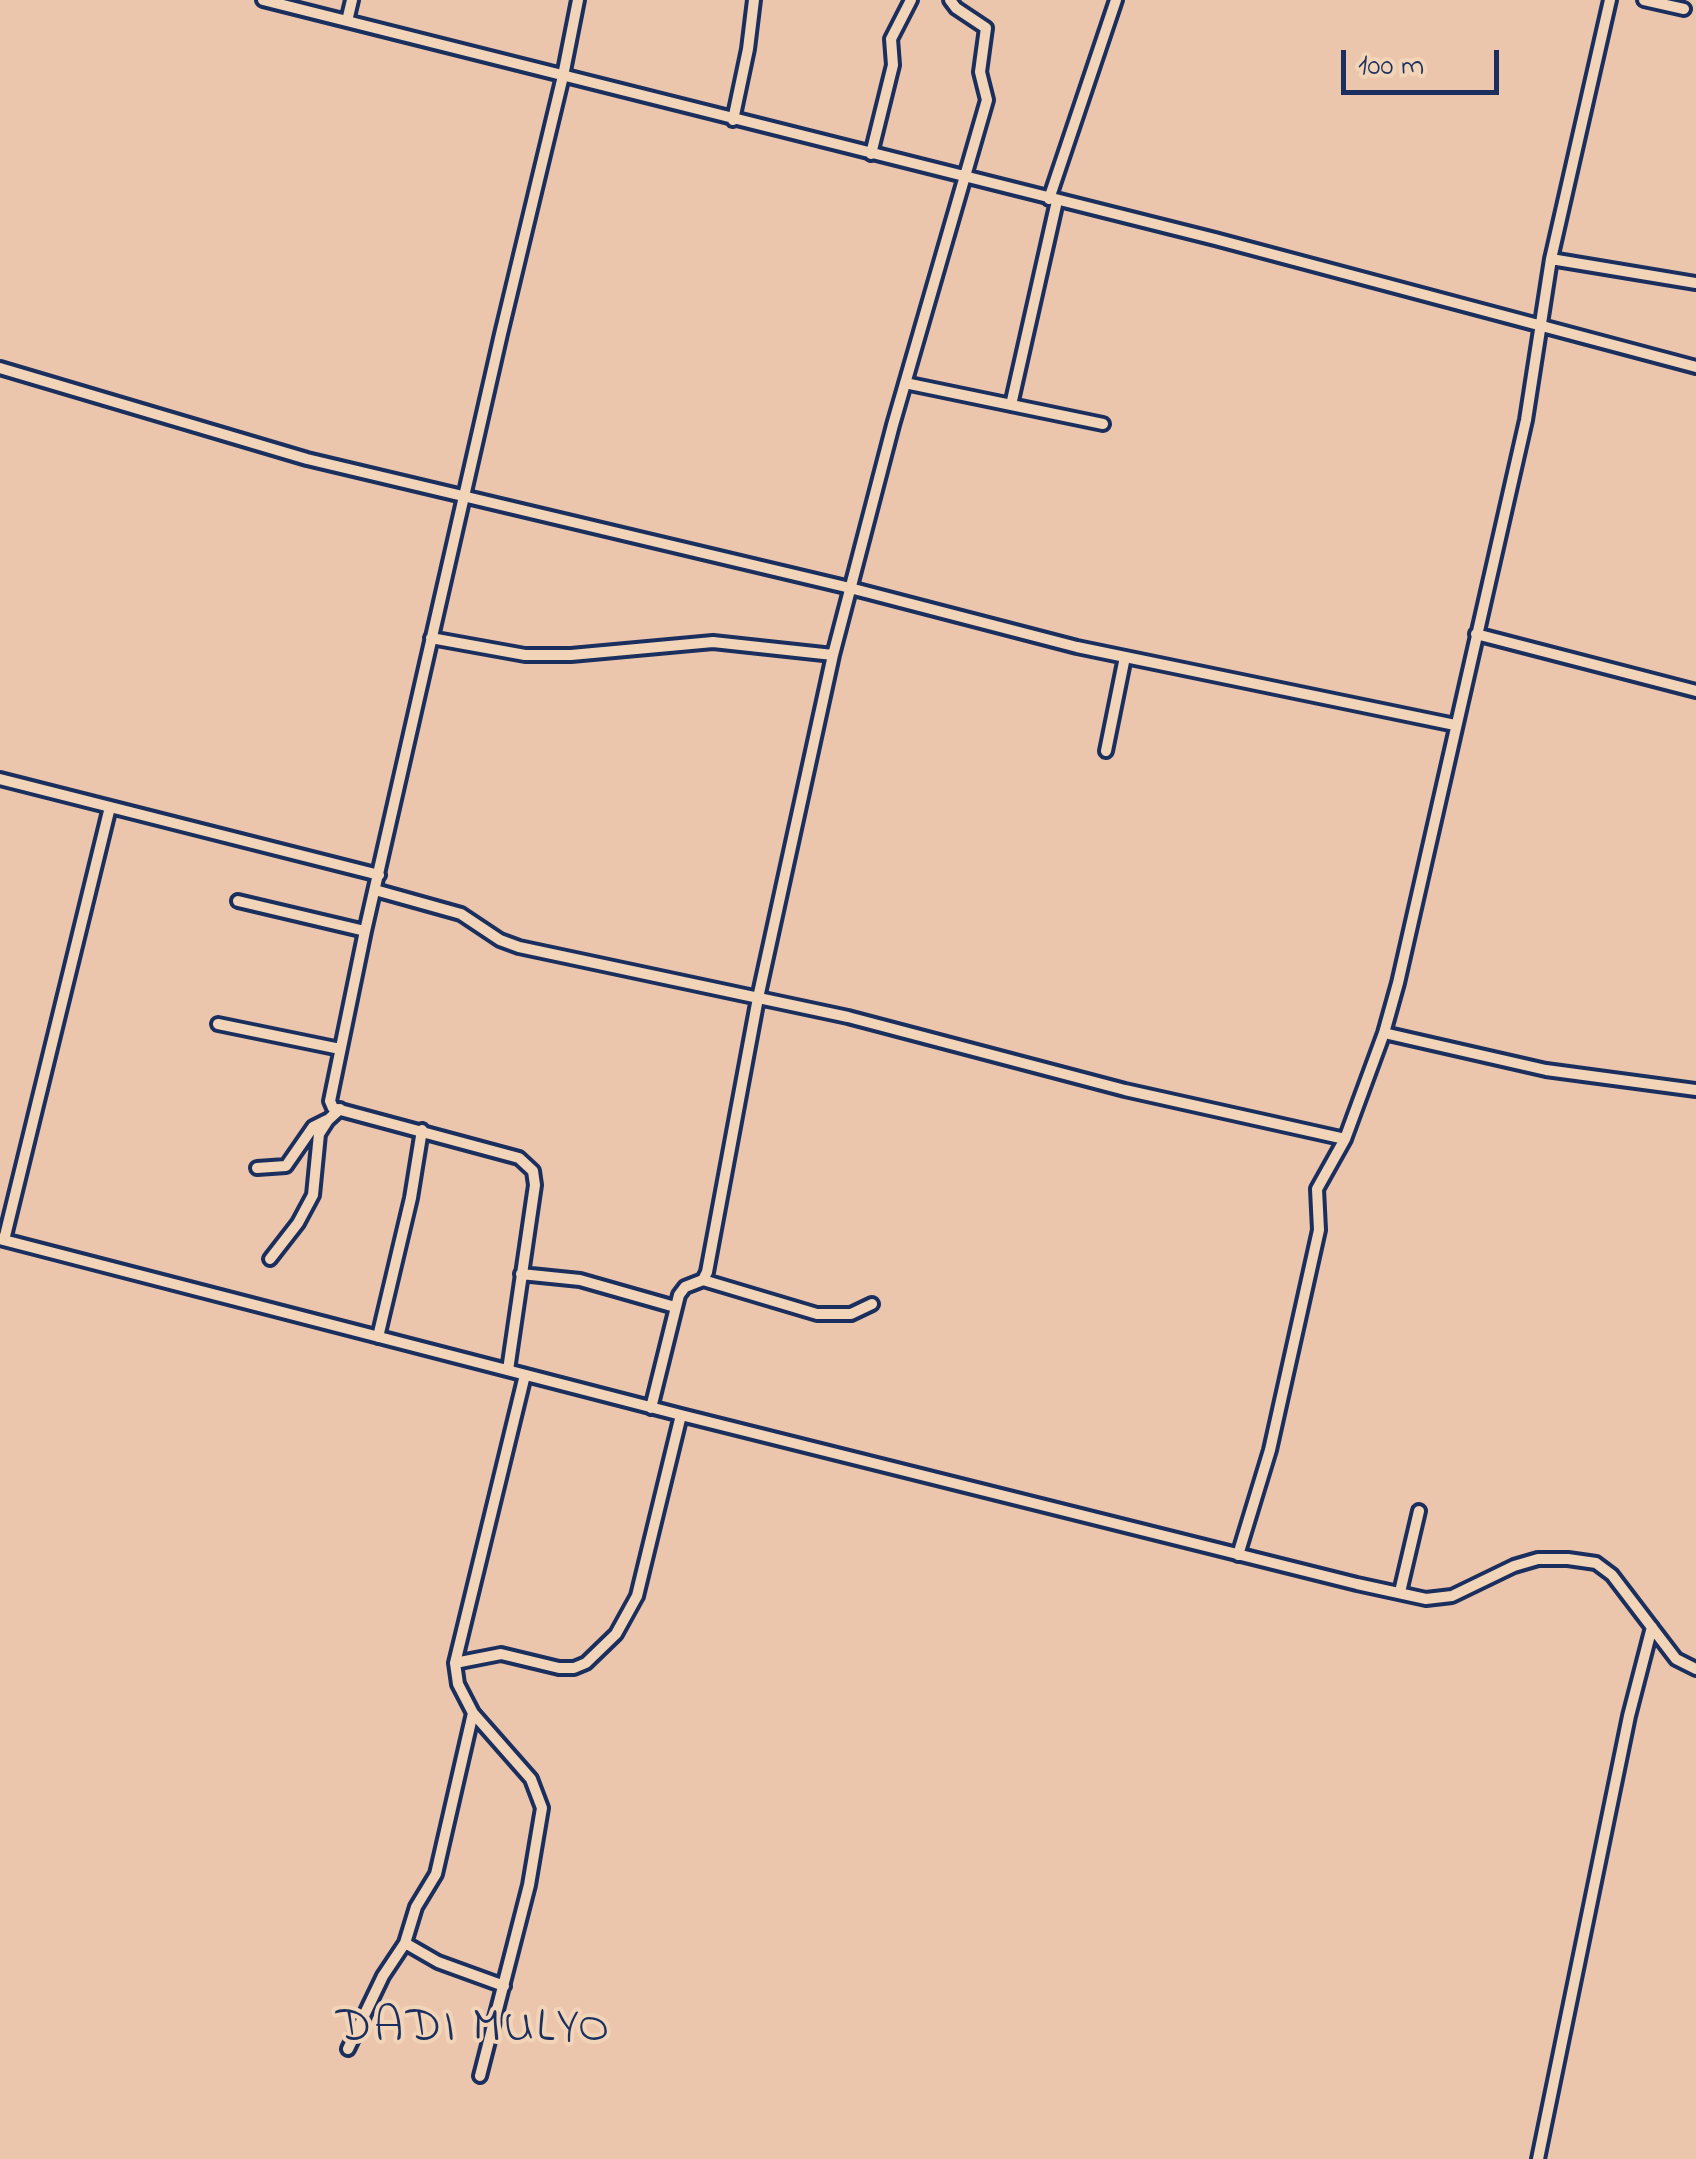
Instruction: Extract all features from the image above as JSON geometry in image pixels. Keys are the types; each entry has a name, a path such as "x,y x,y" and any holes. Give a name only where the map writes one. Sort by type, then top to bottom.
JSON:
{"street":[{"path":"265,0 1696,367"},
{"path":"347,21 352,0"},
{"path":"508,1370 535,1185 533,1171 518,1158 340,1110 330,1100 365,931 578,0"},
{"path":"733,120 754,0"},
{"path":"871,154 894,65 891,39 911,0"},
{"path":"652,1408 675,1307 682,1290 702,1280 707,1272 758,998 850,588 988,100 980,72 986,34 981,23 950,0"},
{"path":"1011,404 1053,200 1116,0"},
{"path":"1238,1555 1270,1450 1319,1230 1317,1189 1345,1138 1384,1034 1526,420 1551,259 1610,0"},
{"path":"1644,0 1684,9"},
{"path":"1551,259 1696,283"},
{"path":"0,368 253,444 1073,646 1455,725"},
{"path":"906,382 1103,424"},
{"path":"1476,634 1696,691"},
{"path":"432,638 525,655 572,655 713,642 834,656"},
{"path":"1106,750 1125,657"},
{"path":"0,779 379,875"},
{"path":"110,807 2,1239 652,1408 1400,1592 1442,1599 1525,1562 1596,1563 1612,1574 1676,1659 1696,1668"},
{"path":"376,890 460,914 510,944 845,1017 1124,1090 1345,1138"},
{"path":"238,900 365,931"},
{"path":"218,1024 340,1049"},
{"path":"1384,1034 1546,1070 1696,1090"},
{"path":"257,1168 286,1166 313,1127 340,1110"},
{"path":"270,1259 313,1195 320,1134 328,1120"},
{"path":"378,1337 411,1198 422,1130"},
{"path":"521,1274 580,1280 675,1307"},
{"path":"702,1280 816,1314 851,1314 872,1304"},
{"path":"480,2076 541,1832 542,1808 531,1778 473,1713 458,1684 455,1664 525,1375"},
{"path":"455,1664 502,1654 558,1668 574,1668 586,1663 624,1626 637,1596 681,1415"},
{"path":"1400,1592 1419,1511"},
{"path":"1538,2159 1629,1716 1652,1627"},
{"path":"348,2049 383,1976 406,1943 412,1916 436,1874 473,1713"},
{"path":"406,1943 453,1968 504,1986"}],"district":[{"name":"DADI MULYO","path":"474,2032"}]}
